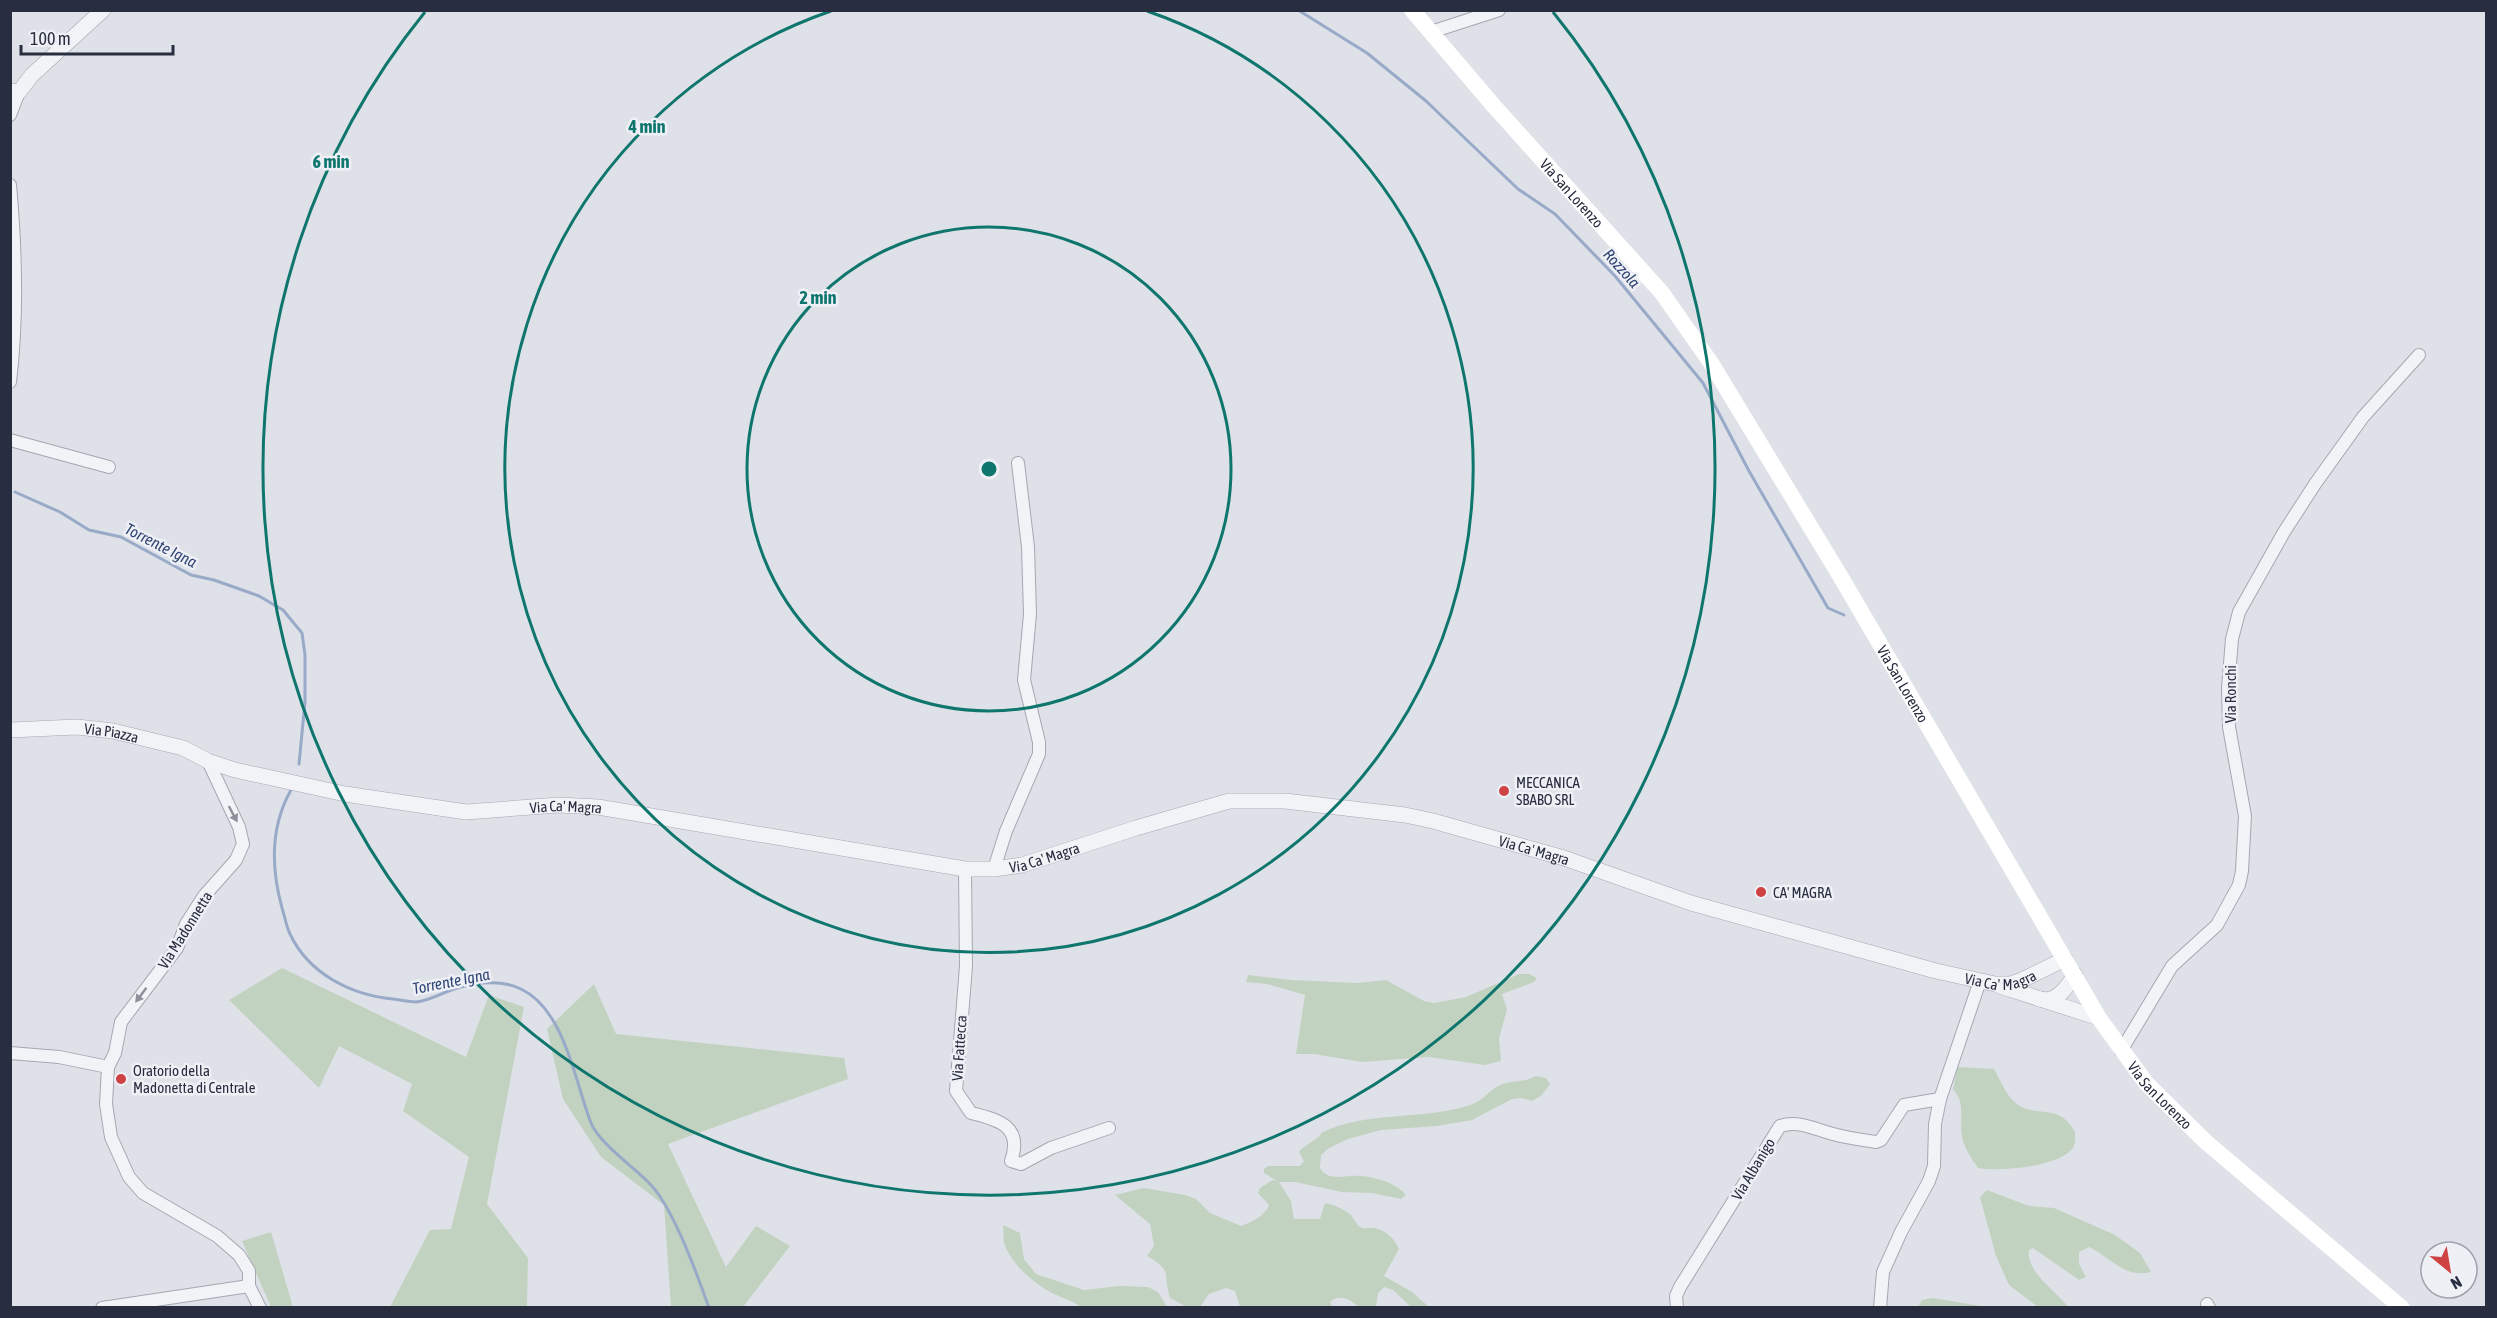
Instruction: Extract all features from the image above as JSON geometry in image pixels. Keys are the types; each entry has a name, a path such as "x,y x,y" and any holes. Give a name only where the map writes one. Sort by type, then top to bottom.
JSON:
{"main road":[{"name":"Via San Lorenzo","path":"1412,10 1662,293 1712,363 2121,1052 2146,1083 2206,1142 2402,1308"}],"street":[{"path":"10,115 15,91 103,10"},
{"path":"1431,32 1498,10"},
{"path":"10,185 16,274 15,339 10,382"},
{"name":"Via Ronchi","path":"2121,1052 2172,966 2217,925 2239,885 2245,816 2229,727 2228,688 2232,639 2239,612 2314,484 2363,417 2419,355"},
{"path":"10,440 109,467"},
{"name":"Via Ca' Magra","path":"994,869 1006,831 1039,754 1039,742 1024,680 1030,614 1028,547 1018,463"},
{"name":"Via Piazza","path":"10,730 77,727 113,731 183,748 208,761"},
{"name":"Via Ca' Magra","path":"208,761 235,770 345,794 466,812 558,805 598,807 965,869 994,869 1022,865 1202,807 1229,801 1285,801 1405,815 1433,821 1563,858 1691,903 1987,983 2010,984 2065,959"},
{"name":"Via Madonnetta","path":"208,761 239,827 243,844 236,860 204,896 186,924 177,948 121,1022 115,1053 108,1067 106,1104 111,1137 129,1177 150,1197 217,1236 239,1255 249,1271 249,1286 260,1308"},
{"name":"Via Fattecca","path":"965,869 966,966 956,1091 971,1113 989,1117 1007,1126 1015,1136 1015,1150 1011,1161 1021,1164 1051,1148 1108,1128"},
{"name":"Via Ca' Magra","path":"2034,998 2045,1001 2058,996 2074,975"},
{"path":"1880,1308 1883,1272 1929,1180 1934,1166 1935,1124 1940,1099 1987,983 2099,1018"},
{"path":"10,1053 60,1057 108,1067"},
{"name":"Via Albanigo","path":"1677,1308 1676,1296 1680,1287 1780,1126 1790,1123 1804,1124 1833,1134 1876,1142 1881,1140 1904,1105 1940,1099"},
{"path":"102,1308 249,1286"}],"green space":[{"path":"282,968 466,1057 489,995 524,1007 487,1204 528,1258 527,1307 390,1307 430,1230 451,1229 469,1157 403,1111 412,1084 339,1046 319,1088 229,1000"},
{"path":"1519,974 1529,974 1537,978 1534,982 1502,994 1507,1010 1499,1038 1501,1061 1485,1065 1429,1057 1362,1062 1314,1054 1296,1054 1305,995 1267,984 1246,982 1248,975 1291,980 1358,983 1386,980 1424,1001 1434,1003 1466,997"},
{"path":"594,984 616,1034 844,1058 848,1079 668,1144 726,1267 756,1226 790,1246 743,1307 671,1307 664,1205 601,1157 563,1099 547,1029"},
{"path":"1957,1067 1994,1069 2005,1090 2017,1104 2030,1110 2057,1114 2069,1123 2075,1132 2073,1148 2064,1156 2053,1161 2027,1167 1978,1168 1962,1137 1961,1105 1953,1090"},
{"path":"1535,1076 1546,1078 1550,1084 1542,1095 1532,1101 1521,1098 1512,1099 1472,1120 1437,1126 1381,1130 1348,1139 1329,1148 1321,1155 1320,1168 1324,1173 1333,1177 1361,1176 1379,1179 1402,1191 1406,1195 1401,1199 1372,1193 1342,1192 1295,1182 1279,1182 1291,1201 1294,1219 1320,1219 1325,1203 1351,1215 1360,1227 1378,1229 1390,1236 1399,1249 1384,1276 1412,1292 1429,1307 1411,1307 1393,1290 1384,1287 1378,1293 1376,1307 1358,1307 1349,1300 1340,1298 1332,1300 1330,1303 1333,1307 1240,1307 1235,1291 1226,1288 1209,1294 1200,1307 1187,1307 1170,1298 1164,1269 1147,1256 1154,1246 1150,1224 1115,1195 1144,1188 1185,1195 1196,1199 1210,1213 1241,1226 1261,1215 1269,1205 1258,1193 1260,1188 1273,1180 1277,1181 1264,1173 1264,1169 1268,1166 1300,1166 1304,1161 1299,1152 1321,1133 1357,1121 1433,1113 1470,1105 1500,1085 1527,1080"},
{"path":"1987,1190 2029,1206 2054,1208 2115,1235 2140,1253 2151,1272 2125,1270 2089,1247 2079,1252 2079,1264 2086,1277 2079,1280 2033,1248 2029,1250 2032,1266 2068,1307 2038,1307 2009,1285 1996,1256 1980,1197"},
{"path":"1003,1225 1020,1233 1024,1259 1036,1274 1084,1290 1120,1286 1148,1287 1158,1292 1167,1307 1081,1307 1052,1293 1037,1284 1017,1265 1004,1243"},
{"path":"271,1232 293,1307 271,1307 242,1241"},
{"path":"1933,1298 1987,1307 1918,1307 1922,1300"}],"waterway":[{"name":"Rozzola","path":"1298,10 1367,53 1426,101 1518,189 1555,214 1615,276 1703,383 1749,471 1828,608 1844,615"},
{"name":"Torrente Igna","path":"15,492 60,512 89,530 121,537 191,575 214,580 259,596 283,610 302,633 305,655 305,702 299,764"},
{"name":"Torrente Igna","path":"291,790 279,818 274,863 278,893 287,925 298,948 320,971 333,980 377,997 416,1002 464,986 493,983 521,989 536,999 558,1030 595,1131 660,1196 684,1243 709,1308"}],"place":[{"name":"MECCANICA SBABO SRL","path":"1504,791"},
{"name":"CA' MAGRA","path":"1761,892"},
{"name":"Oratorio della Madonetta di Centrale","path":"121,1079"}]}
